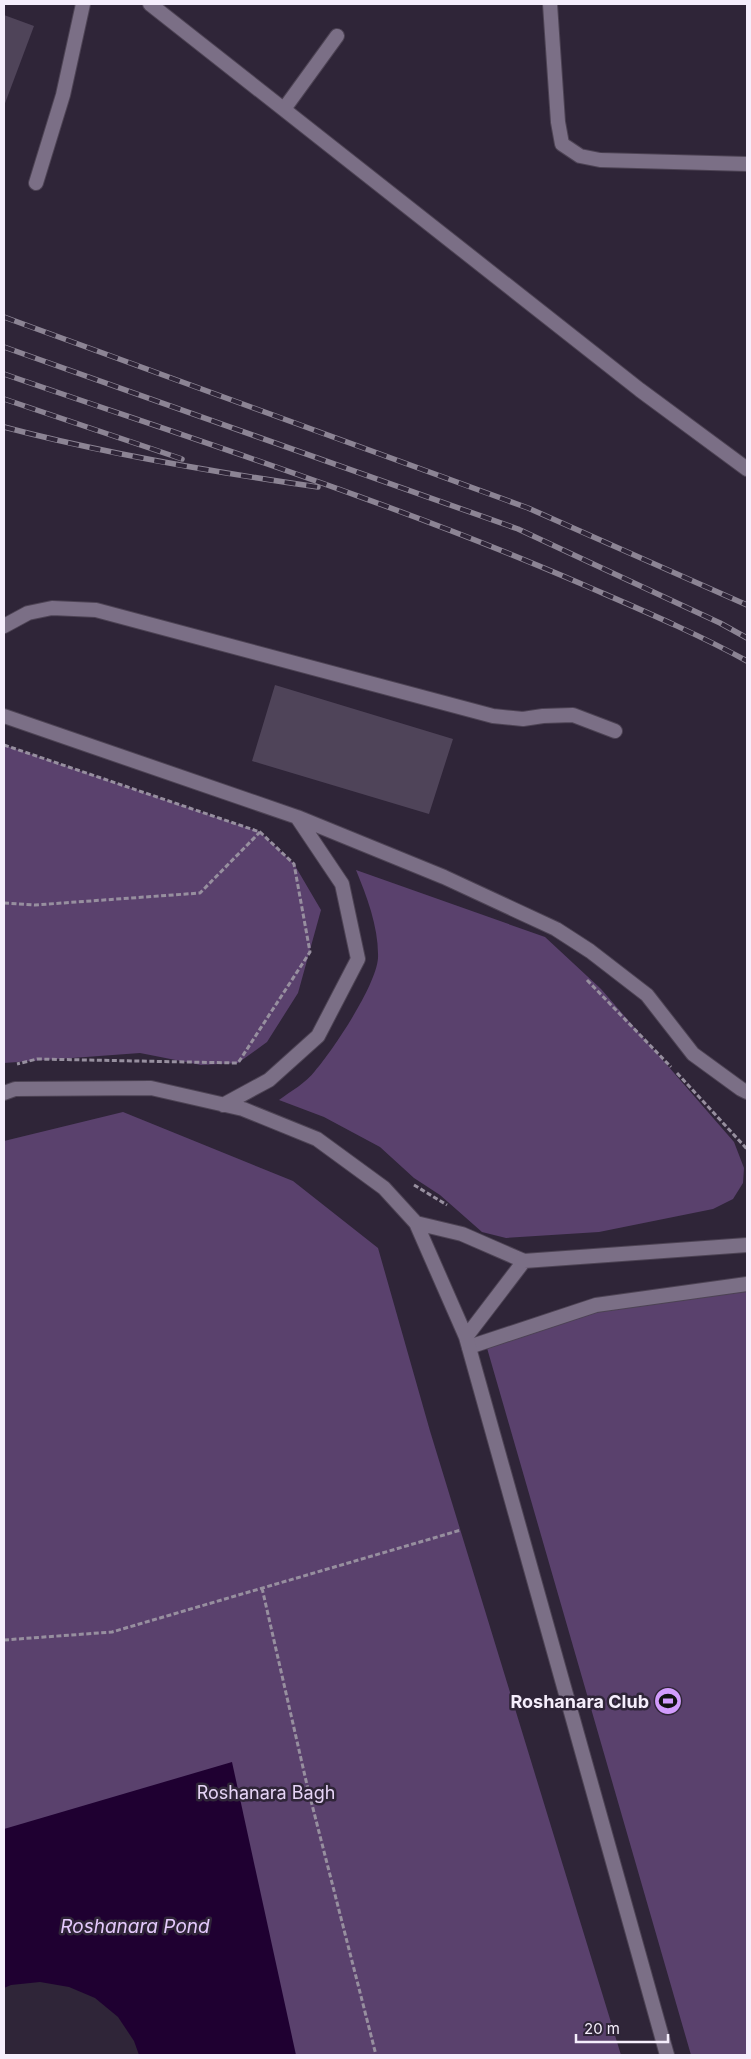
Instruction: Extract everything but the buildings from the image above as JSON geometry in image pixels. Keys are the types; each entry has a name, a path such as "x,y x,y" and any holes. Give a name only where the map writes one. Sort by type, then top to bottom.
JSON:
{"street":[{"path":"36,183 63,95 83,4"},
{"path":"150,4 640,390 747,469"},
{"path":"550,4 558,122 562,144 580,156 600,160 747,164"},
{"path":"284,109 337,36"},
{"path":"4,626 28,613 52,608 96,610 493,716 523,719 573,715 615,731"},
{"path":"4,716 297,818 444,877 556,929 590,951 647,995 693,1054 741,1090 747,1092"},
{"path":"224,1105 269,1080 318,1036 358,960 342,884 297,818"},
{"path":"4,1093 15,1089 151,1088 244,1110 317,1139 384,1188 416,1223 468,1342 668,2055"},
{"path":"416,1223 462,1234 524,1261 747,1244"},
{"path":"468,1342 524,1261"},
{"path":"468,1342 596,1305 747,1284"}],"path":[{"path":"4,745 260,832 294,864 310,952 238,1063 37,1059 12,1065"},
{"path":"4,903 36,905 200,892 260,832"},
{"path":"580,973 747,1149"},
{"path":"414,1184 448,1205"},
{"path":"4,1640 112,1632 461,1530"},
{"path":"262,1588 307,1786 376,2055"}],"green space":[{"path":"4,745 260,832 294,864 321,910 298,993 267,1042 238,1063 201,1065 140,1053 4,1063"},
{"path":"356,870 545,937 601,989 734,1142 744,1168 743,1183 733,1199 713,1209 599,1232 506,1238 482,1232 440,1195 414,1178 380,1147 324,1117 279,1100 298,1087 323,1061 362,1001 370,985 378,958 377,935 368,902"},
{"name":"Roshanara Bagh","path":"123,1112 293,1181 378,1248 430,1431 621,2055 4,2055 4,1141"},
{"name":"Roshanara Club","path":"708,1287 747,1288 747,2055 691,2055 487,1348 553,1311"}],"water":[{"name":"Roshanara Pond","path":"232,1762 296,2055 4,2055 4,1829"}],"pier":[{"path":"40,1982 69,1987 95,1998 118,2017 134,2041 139,2055 4,2055 4,1988 11,1985"}],"railway":[{"path":"4,317 528,508 747,605"},
{"path":"4,347 518,529 720,623 747,638"},
{"path":"4,374 296,474 441,527 513,555 625,603 747,661"},
{"path":"4,399 182,459"},
{"path":"4,427 81,446 160,462 318,487"}],"place":[{"name":"Roshanara Club","path":"668,1701"}]}
